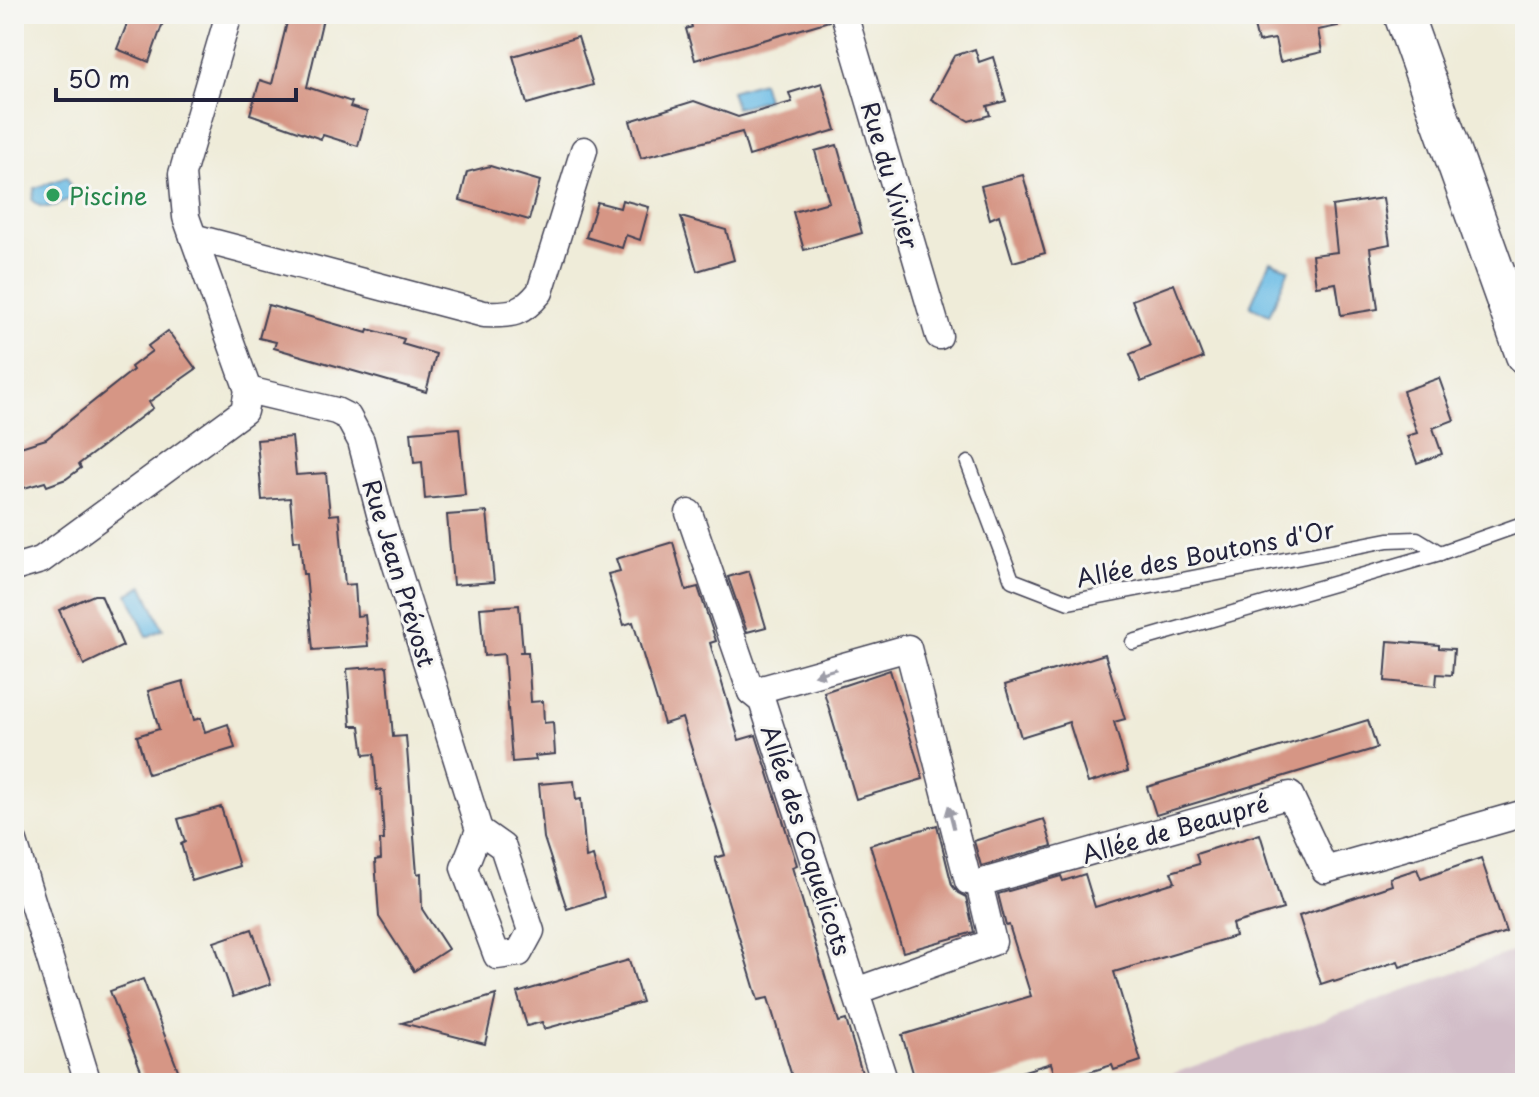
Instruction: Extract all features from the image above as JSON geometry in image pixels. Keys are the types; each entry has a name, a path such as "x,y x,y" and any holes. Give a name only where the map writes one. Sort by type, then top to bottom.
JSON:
{"street":[{"path":"14,568 41,560 244,411 248,390 186,217 182,174 229,14"},
{"name":"Rue du Vivier","path":"844,14 939,336"},
{"path":"1403,14 1525,355"},
{"path":"193,237 484,314 509,315 528,307 540,292 584,150"},
{"name":"Rue Jean Prévost","path":"248,390 336,411 348,417 361,441 380,514 479,830"},
{"name":"Allée des Coquelicots","path":"689,513 751,692 762,701 885,1083"},
{"path":"751,692 908,648 968,881 979,883 993,942 856,991"},
{"name":"Allée de Beaupré","path":"979,883 1290,795 1325,870 1525,813"},
{"path":"14,842 88,1083"}],"lane":[{"name":"Allée des Boutons d'Or","path":"968,463 1012,580 1069,602 1388,540 1417,539 1440,553"},
{"path":"1133,642 1440,553 1525,523"}],"shaded area":[{"path":"1525,947 1523,1083 1170,1083 1169,1075"}],"water":[{"path":"762,82 767,99 736,108 731,91"},
{"name":"Piscine","path":"67,177 74,198 46,207 32,199 35,188"},
{"path":"1270,261 1289,269 1269,315 1250,306"},
{"path":"143,586 163,629 147,637 128,594"}],"building":[{"path":"131,14 166,14 149,62 117,49"},
{"path":"289,14 324,14 307,87 352,102 350,107 367,112 358,146 323,135 321,139 250,114 260,80 272,84"},
{"path":"688,14 828,14 829,21 695,60 686,29 692,27"},
{"path":"1251,14 1337,14 1338,26 1318,30 1322,52 1280,62 1275,39 1258,42"},
{"path":"578,37 593,85 527,104 513,56"},
{"path":"975,49 979,62 993,57 1006,101 987,106 990,115 969,121 931,99 954,56"},
{"path":"822,83 836,130 749,156 742,132 641,158 630,121 694,101 738,117 792,102 789,93"},
{"path":"837,145 862,233 804,250 793,212 829,202 815,151"},
{"path":"490,166 540,181 529,220 460,200 467,172"},
{"path":"1023,175 1045,253 1013,262 999,215 990,219 981,186"},
{"path":"1383,198 1390,244 1370,248 1378,309 1341,315 1336,283 1316,286 1312,255 1337,252 1332,206"},
{"path":"622,200 649,207 640,240 626,235 622,248 586,237 597,202 620,208"},
{"path":"681,217 726,230 734,260 697,271"},
{"path":"1174,284 1203,358 1141,382 1130,354 1150,346 1132,300"},
{"path":"268,305 367,333 368,329 404,339 402,344 436,354 426,392 274,348 276,342 259,338"},
{"path":"168,331 196,369 149,402 153,408 79,464 81,468 66,479 47,486 45,482 14,491 14,449 46,439 133,370 131,367 152,351 148,346"},
{"path":"1439,378 1454,420 1433,428 1442,454 1417,463 1407,436 1417,433 1403,391"},
{"path":"459,428 465,495 425,499 422,462 414,463 411,432"},
{"path":"292,437 296,475 326,473 330,515 339,514 345,585 355,584 357,616 365,615 368,646 313,650 306,574 303,574 300,540 294,541 290,498 262,500 257,440"},
{"path":"487,512 494,582 453,585 447,515"},
{"path":"673,542 686,590 698,587 716,641 710,643 739,740 756,735 797,865 792,867 839,1022 846,1020 865,1083 794,1083 768,998 758,1000 715,858 725,855 682,718 664,724 633,622 624,625 608,574 620,571 616,559"},
{"path":"749,571 766,627 747,632 728,577"},
{"path":"101,595 123,646 84,665 59,610"},
{"path":"519,605 523,652 528,652 531,702 543,701 544,723 553,722 555,754 535,756 536,760 512,762 504,654 484,656 480,608"},
{"path":"1388,641 1454,649 1452,675 1437,674 1436,686 1385,681"},
{"path":"1105,654 1125,719 1114,722 1128,771 1088,783 1069,722 1021,737 1005,685"},
{"path":"387,666 393,737 406,736 422,909 448,949 414,971 379,917 375,860 381,859 380,840 384,840 381,789 377,790 374,754 364,755 360,726 351,726 347,669"},
{"path":"890,670 923,779 856,799 824,692"},
{"path":"183,681 194,720 201,718 205,732 228,724 235,748 148,774 137,736 159,729 148,691"},
{"path":"1368,720 1377,748 1156,815 1147,787"},
{"path":"574,781 576,800 581,799 586,858 593,856 604,897 567,909 544,838 539,784"},
{"path":"221,807 239,866 192,881 181,844 185,842 178,819"},
{"path":"1044,819 1052,846 981,866 974,841"},
{"path":"937,825 952,885 966,897 974,932 903,952 870,845"},
{"path":"1260,834 1283,909 1232,924 1235,936 1114,972 1141,1061 1114,1070 1112,1065 1057,1082 1051,1063 984,1083 916,1083 902,1035 1031,996 998,894 1061,876 1063,881 1085,874 1095,907 1175,882 1171,872 1199,864 1196,854"},
{"path":"1481,858 1506,932 1400,967 1398,961 1321,984 1299,916 1392,885 1390,878 1417,869 1421,879"},
{"path":"252,929 271,984 233,997 214,942"},
{"path":"629,960 642,1002 544,1029 542,1022 527,1026 517,993"},
{"path":"143,979 183,1083 146,1083 110,991"},
{"path":"496,995 485,1044 402,1023"}],"place":[{"name":"Piscine","path":"53,195"}]}
